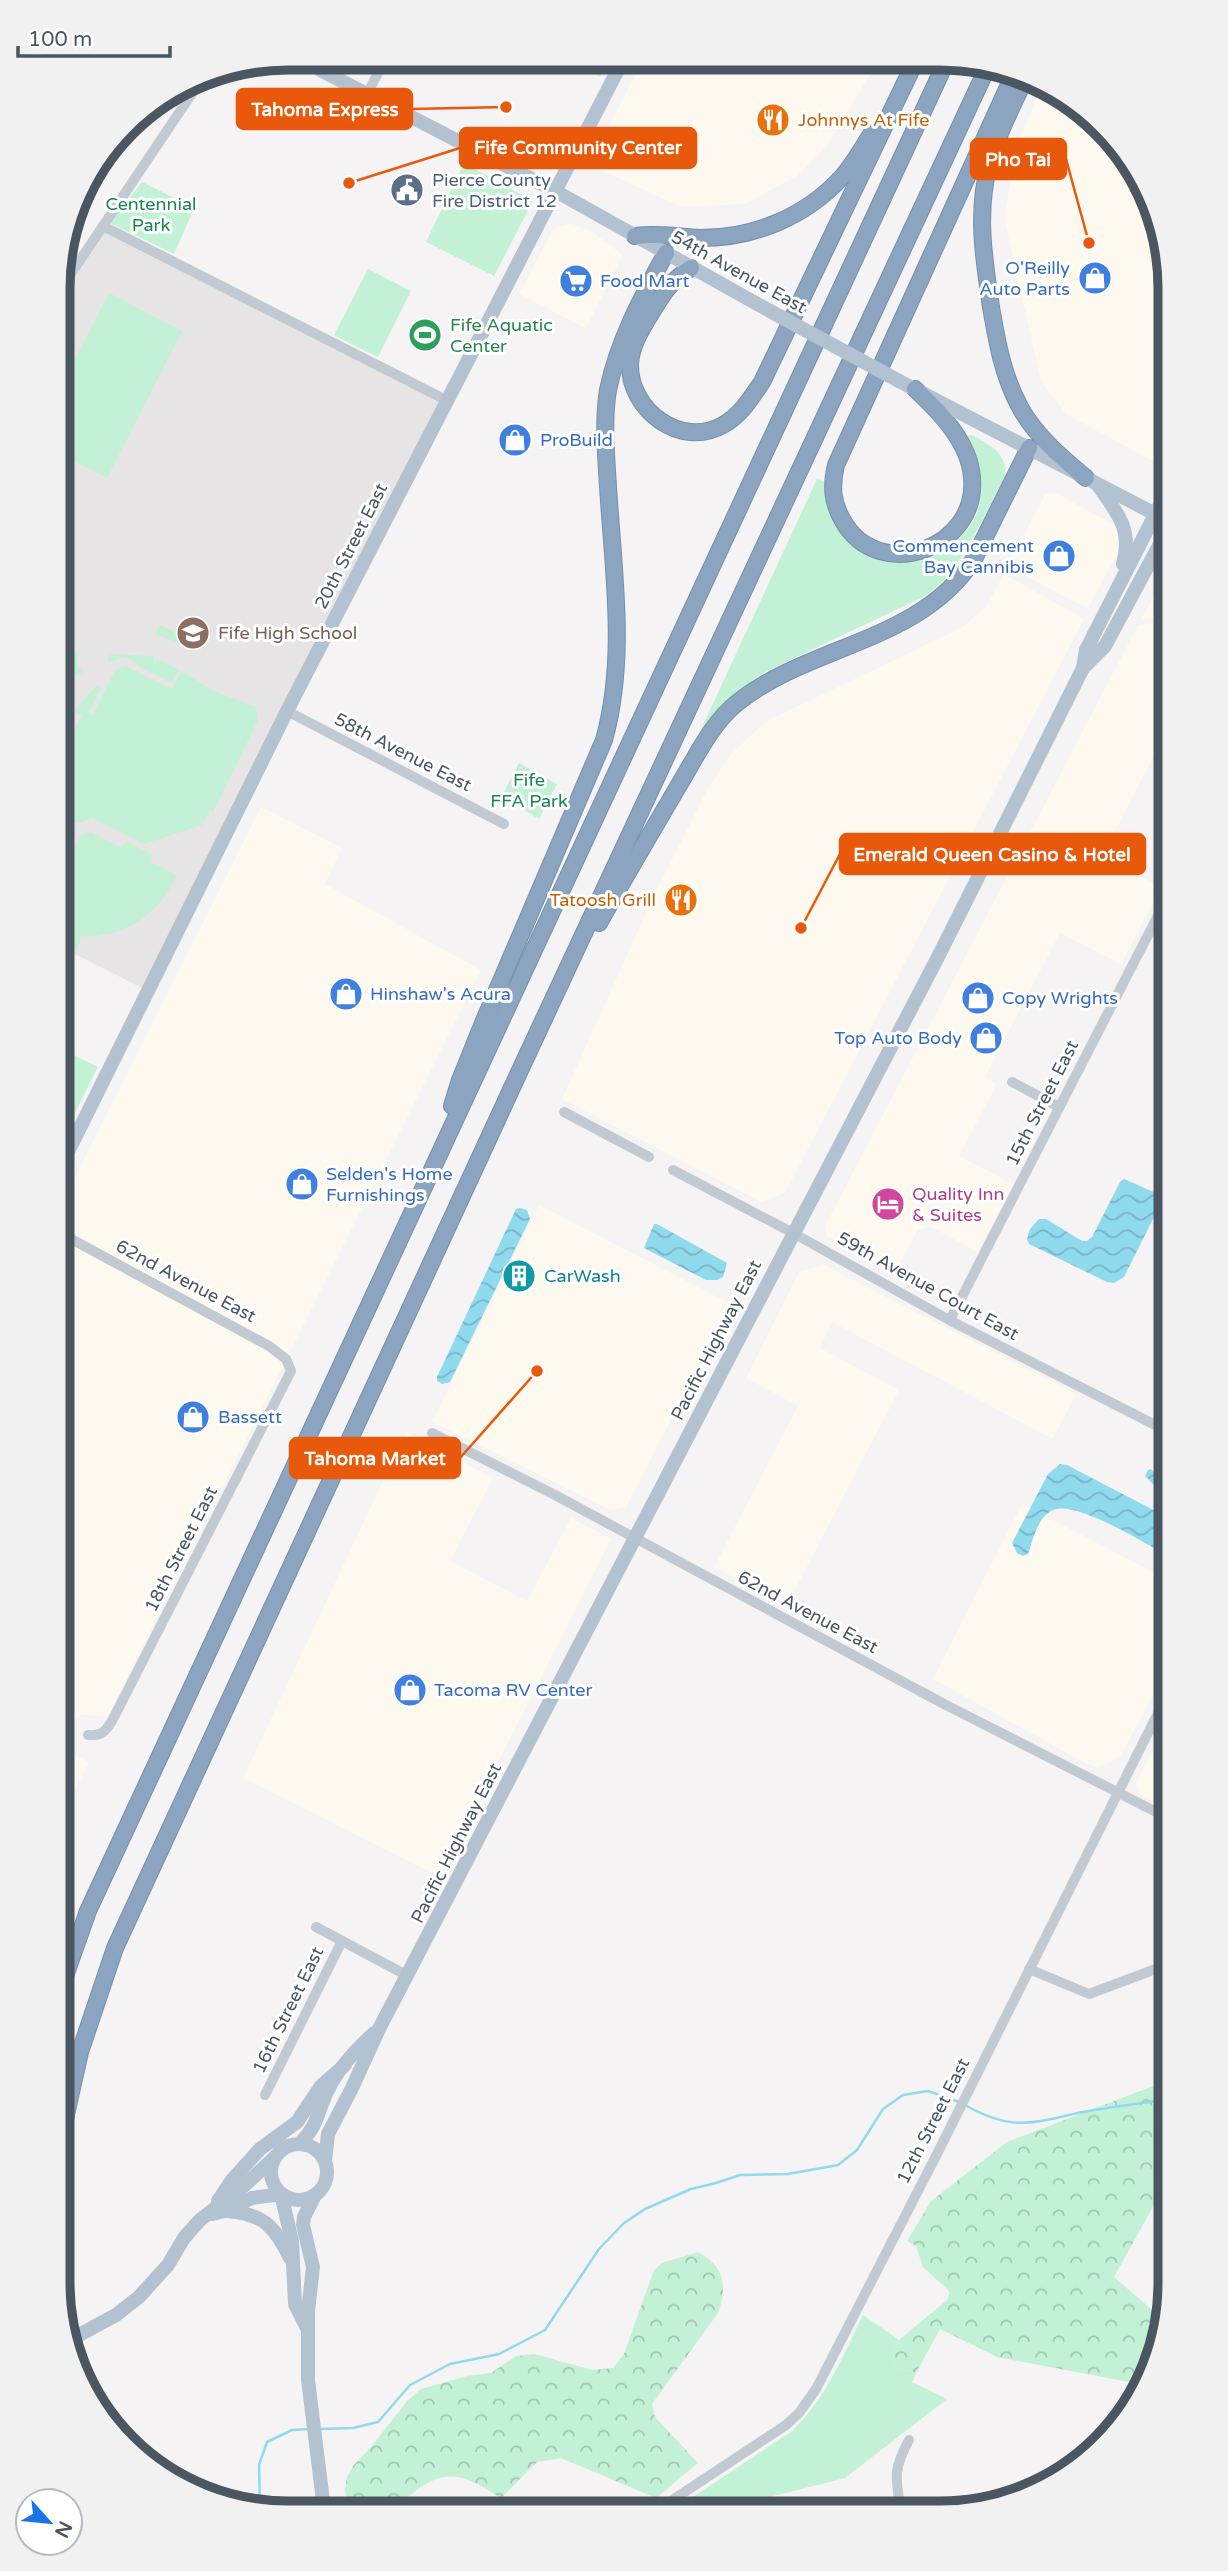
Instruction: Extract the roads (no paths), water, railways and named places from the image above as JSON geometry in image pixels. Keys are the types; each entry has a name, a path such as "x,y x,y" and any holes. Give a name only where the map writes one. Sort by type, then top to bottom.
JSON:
{"highway":[{"path":"691,268 666,286 644,325 632,351 631,377 640,401 655,418 678,430 704,432 733,418 749,402 762,382 911,70"},
{"path":"70,1962 88,1911 942,70"},
{"path":"70,2097 96,1999 115,1948 984,74"},
{"path":"635,236 656,233 700,238 724,236 750,232 799,212 823,196 842,177 907,78"},
{"path":"915,389 932,405 957,437 969,463 972,491 961,522 943,541 934,547 911,553 887,552 866,544 850,532 845,524 833,495 832,483 836,465 1010,82"},
{"path":"1021,86 1000,131 989,166 982,206 982,253 1000,354 1014,396 1039,434 1092,481"},
{"path":"436,1158 460,1080 604,740 615,680 616,640 607,461 608,392 627,331 666,253"},
{"path":"522,1066 628,871 725,714 738,702 774,680 895,625 939,600 963,576 974,559 1029,448"}],"main road":[{"name":"54th Avenue East","path":"320,70 557,192 899,381 1158,515"},
{"name":"20th Street East","path":"70,1148 287,711 618,70"},
{"path":"1092,481 1125,528 1128,548 1115,591"},
{"name":"Pacific Highway East","path":"325,2161 328,2134 380,2027 943,948 1083,668 1086,650 1115,591 1158,519"},
{"name":"Pacific Highway East","path":"1083,668 1105,646 1158,547"},
{"name":"Pacific Highway East","path":"300,2143 316,2125 328,2090 345,2065 380,2027"},
{"path":"215,2211 239,2171 261,2149 297,2122 321,2086 345,2065"},
{"path":"76,2337 122,2311 147,2289 184,2238 287,2146 300,2143 318,2150 325,2161 326,2180 315,2195 303,2225 313,2267 308,2330 308,2380 323,2501"},
{"path":"275,2157 271,2174 274,2185 281,2194 292,2241 295,2304 308,2330"},
{"path":"215,2211 252,2198 281,2194 297,2200 315,2195"},
{"path":"215,2211 251,2215 267,2223 285,2247 293,2272"}],"street":[{"path":"367,94 380,70"},
{"path":"70,275 193,92"},
{"path":"103,226 448,401"},
{"name":"58th Avenue East","path":"287,711 504,824"},
{"name":"15th Street East","path":"950,1320 1158,916"},
{"path":"1012,1082 1059,1107"},
{"path":"565,1112 649,1157"},
{"name":"59th Avenue Court East","path":"673,1170 950,1320 1158,1426"},
{"name":"62nd Avenue East","path":"70,1238 269,1346 290,1365"},
{"name":"18th Street East","path":"88,1735 98,1736 105,1732 112,1721 289,1378 290,1365"},
{"name":"62nd Avenue East","path":"432,1433 635,1538 944,1704 1158,1813"},
{"name":"12th Street East","path":"671,2501 786,2425 803,2406 829,2367 1158,1712"},
{"path":"316,1927 408,1976"},
{"name":"16th Street East","path":"265,2095 342,1941"},
{"path":"1029,1969 1089,1993 1158,1968"},
{"path":"899,2501 896,2471 909,2440"}],"water":[{"path":"1124,1179 1158,1194 1158,1209 1124,1277 1114,1283 1107,1282 1029,1244 1027,1239 1030,1229 1039,1219 1046,1219 1082,1241 1087,1241 1092,1237"},
{"path":"516,1209 527,1210 530,1219 450,1382 442,1384 437,1381 437,1377"},
{"path":"654,1224 727,1263 723,1277 706,1280 644,1248"},
{"path":"1060,1464 1067,1465 1158,1512 1158,1550 1091,1516 1061,1508 1051,1511 1042,1519 1028,1554 1023,1556 1017,1553 1012,1543 1048,1474"},
{"path":"1151,1469 1158,1473 1158,1487 1145,1476"}],"waterway":[{"path":"320,2429 353,2428 378,2422 410,2385 450,2364 499,2354 545,2330 599,2249 624,2223 645,2209 691,2189 740,2175 788,2174 838,2165 857,2150 883,2109 903,2095 928,2091 959,2102"},
{"path":"965,2105 1000,2120 1030,2123 1158,2101"},
{"path":"260,2499 259,2465 267,2442 292,2430 310,2429"}],"place":[{"name":"Tahoma Express","path":"506,107"},
{"name":"Johnnys At Fife","path":"773,120"},
{"name":"Fife Community Center","path":"349,183"},
{"name":"Pierce County Fire District 12","path":"407,190"},
{"name":"Pho Tai","path":"1089,243"},
{"name":"O'Reilly Auto Parts","path":"1095,278"},
{"name":"Food Mart","path":"576,281"},
{"name":"Fife Aquatic Center","path":"425,335"},
{"name":"ProBuild","path":"515,440"},
{"name":"Commencement Bay Cannibis","path":"1059,556"},
{"name":"Fife High School","path":"193,633"},
{"name":"Tatoosh Grill","path":"681,900"},
{"name":"Emerald Queen Casino & Hotel","path":"801,928"},
{"name":"Hinshaw's Acura","path":"346,994"},
{"name":"Copy Wrights","path":"978,998"},
{"name":"Top Auto Body","path":"986,1038"},
{"name":"Selden's Home Furnishings","path":"302,1184"},
{"name":"Quality Inn & Suites","path":"888,1204"},
{"name":"CarWash","path":"519,1276"},
{"name":"Tahoma Market","path":"537,1371"},
{"name":"Bassett","path":"193,1417"},
{"name":"Tacoma RV Center","path":"410,1690"}],"park label":[{"name":"Centennial Park","path":"151,214"},
{"name":"Fife FFA Park","path":"529,790"}]}
